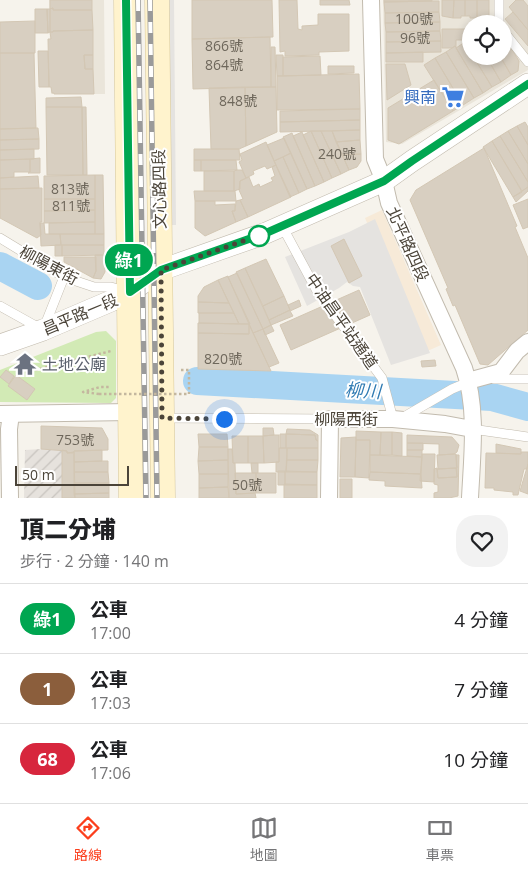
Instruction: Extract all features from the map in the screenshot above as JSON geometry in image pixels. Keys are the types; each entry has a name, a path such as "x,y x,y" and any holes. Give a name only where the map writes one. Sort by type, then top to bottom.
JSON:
{"main road":[{"name":"文心路四段","path":"126,0 131,498"},
{"name":"文心路四段","path":"157,0 163,498"}],"street":[{"name":"北平路四段","path":"371,0 375,159 384,181 389,203 464,368 470,386 472,422"},
{"name":"昌平路一段","path":"0,345 43,330 130,292 161,270 229,247 282,226 384,181 528,84"},
{"path":"470,386 501,372 528,342"},
{"path":"10,498 9,429 6,414 130,412"},
{"name":"柳陽西街","path":"330,419 394,414 446,424 472,422"},
{"path":"329,498 330,419"},
{"path":"470,498 472,422"}],"lane":[{"path":"499,0 499,15"},
{"path":"512,42 528,62"},
{"name":"中油昌平站通道","path":"282,226 317,291 382,378 394,414"},
{"name":"柳陽東街","path":"0,238 64,277 94,287 111,287 130,292"},
{"path":"0,306 43,330 64,277"},
{"path":"394,414 470,386 528,379"},
{"name":"柳陽西街","path":"162,418 330,419"},
{"name":"柳陽西街","path":"472,422 528,437"}],"path":[{"path":"16,375 117,350"},
{"path":"100,387 83,392 99,394 189,394 189,370"}],"shaded area":[{"path":"49,0 104,0 105,94 51,94"},
{"path":"168,0 174,0 176,225 171,225"},
{"path":"383,0 528,0 528,70 402,144 386,142"},
{"path":"382,210 441,345 423,353 365,218"},
{"path":"375,219 430,353 391,365 360,287 353,286 347,282 307,306 285,257 349,232"},
{"path":"25,450 62,450 62,498 24,498"}],"green space":[{"path":"106,331 116,341 116,398 111,403 0,402 0,370 96,332"}],"building":[{"path":"50,0 92,0 92,10 53,10 53,8 50,9"},
{"path":"192,0 272,0 273,37 192,39"},
{"path":"279,0 297,0 298,29 302,30 302,26 318,25 318,14 349,14 349,51 319,52 319,55 285,56 285,51 280,52"},
{"path":"320,0 349,0 350,5 320,5"},
{"path":"384,0 432,0 432,1 384,2"},
{"path":"442,0 454,0 453,18 442,16"},
{"path":"454,0 465,0 465,15 462,15 461,18 453,18"},
{"path":"465,0 477,0 477,15 465,15"},
{"path":"477,0 489,0 489,15 477,15"},
{"path":"516,0 523,0 528,6 528,30 509,7"},
{"path":"439,1 439,12 385,13 384,2"},
{"path":"53,8 53,10 92,10 93,30 50,32 50,9"},
{"path":"35,9 47,9 48,33 35,33"},
{"path":"47,9 50,9 50,32 48,33"},
{"path":"439,12 440,22 385,23 385,13"},
{"path":"513,12 528,30 528,46 512,27 512,15 510,15"},
{"path":"35,21 35,53 0,53 0,22"},
{"path":"440,22 440,31 386,32 385,23"},
{"path":"442,29 462,29 462,40 456,40 456,47 442,48"},
{"path":"93,30 93,55 84,55 85,69 93,69 94,94 52,93 51,87 49,87 48,39 51,39 50,32"},
{"path":"440,31 441,41 386,42 386,32"},
{"path":"270,37 271,87 193,89 192,39"},
{"path":"441,41 441,52 386,53 386,42"},
{"path":"462,44 462,58 456,48"},
{"path":"455,46 462,58 462,65 466,65 483,93 474,98 446,52"},
{"path":"271,47 275,47 276,87 271,87"},
{"path":"512,50 519,61 518,71 511,75 505,65 512,65"},
{"path":"38,51 48,51 49,87 39,87"},
{"path":"423,52 423,62 386,62 386,53"},
{"path":"446,52 474,98 463,105 435,58"},
{"path":"0,53 34,53 36,128 0,129"},
{"path":"84,55 93,55 93,69 85,69"},
{"path":"276,55 283,55 283,76 277,76"},
{"path":"320,56 321,75 283,76 283,57"},
{"path":"435,58 463,105 453,111 424,65"},
{"path":"386,64 405,64 411,85 387,100"},
{"path":"466,65 479,65 492,87 483,93"},
{"path":"479,65 491,65 501,82 492,87"},
{"path":"491,65 505,65 511,75 501,82"},
{"path":"328,66 354,66 354,73 328,74"},
{"path":"359,74 360,109 277,110 277,76"},
{"path":"434,80 453,111 399,144 388,140 388,108"},
{"path":"245,87 246,146 239,149 211,149 209,88"},
{"path":"245,87 276,87 277,132 246,146"},
{"path":"81,97 82,107 46,107 46,98"},
{"path":"46,107 82,107 83,175 47,175"},
{"path":"82,107 86,107 87,175 83,175"},
{"path":"360,109 360,120 280,122 280,111"},
{"path":"360,120 360,130 280,132 280,122"},
{"path":"525,122 528,127 528,145 517,126"},
{"path":"517,126 528,145 528,164 508,131"},
{"path":"38,128 39,139 0,140 0,129"},
{"path":"360,130 360,140 336,142 332,131"},
{"path":"311,131 332,178 324,182 303,135"},
{"path":"311,131 321,131 341,174 332,178"},
{"path":"321,131 332,131 349,170 341,174"},
{"path":"508,131 528,164 528,182 500,136"},
{"path":"302,132 324,182 315,186 293,136"},
{"path":"292,133 315,186 307,189 283,137"},
{"path":"500,136 528,182 528,187 522,191 492,141"},
{"path":"284,138 291,153 274,161 267,145"},
{"path":"39,139 39,149 0,150 0,140"},
{"path":"360,140 361,154 342,155 336,142"},
{"path":"492,141 522,192 513,197 483,147"},
{"path":"266,142 276,165 267,169 265,166 253,171 254,174 246,178 239,162 242,160 240,154"},
{"path":"484,148 517,226 515,227 528,258 528,330 488,365 480,364 455,305 453,306 446,289 448,288 410,200 416,190"},
{"path":"34,149 34,159 0,160 0,150"},
{"path":"194,149 239,149 240,160 194,160"},
{"path":"291,153 307,189 299,193 283,157"},
{"path":"361,154 361,161 357,167 349,170 342,155"},
{"path":"283,157 299,193 290,197 274,161"},
{"path":"40,158 40,173 28,173 30,172 30,159"},
{"path":"30,159 30,172 14,172 14,177 0,178 0,160"},
{"path":"194,160 201,160 201,171 194,171"},
{"path":"201,160 236,160 237,170 201,171"},
{"path":"276,165 291,197 248,217 240,200 243,199 239,190 240,181 249,177 253,187 259,184 260,187 273,181 271,178 275,176 272,167"},
{"path":"242,170 246,178 240,181 240,189 234,191 234,171"},
{"path":"204,171 234,171 234,191 204,191"},
{"path":"95,175 95,199 44,199 44,176"},
{"path":"95,175 103,175 104,234 95,234"},
{"path":"38,176 39,188 0,189 0,178"},
{"path":"528,187 528,191 516,202 513,197"},
{"path":"42,188 41,235 37,238 0,218 0,189"},
{"path":"194,191 235,191 236,201 195,201"},
{"path":"44,199 95,199 95,210 44,211"},
{"path":"528,199 528,227 523,229 513,205"},
{"path":"240,200 248,217 236,222 232,211 235,211 236,201"},
{"path":"195,201 215,201 215,205 235,204 235,211 232,211 236,222 205,236 195,228"},
{"path":"95,210 95,222 44,223 44,211"},
{"path":"95,222 95,234 49,234 49,223"},
{"path":"40,223 44,223 45,234 60,234 61,245 41,246"},
{"path":"60,234 104,234 104,245 61,245"},
{"path":"344,239 362,276 349,283 331,246"},
{"path":"55,245 62,245 62,256 55,256"},
{"path":"62,245 104,245 104,255 62,256"},
{"path":"95,255 104,255 105,272 101,279 93,278 96,271"},
{"path":"64,257 96,257 96,271 93,278 64,262"},
{"path":"266,259 284,296 263,306 245,268"},
{"path":"245,268 271,325 263,329 236,272"},
{"path":"237,273 263,329 253,333 228,277"},
{"path":"228,276 250,324 239,324 218,280"},
{"path":"218,280 229,303 198,302 198,296 204,287"},
{"path":"359,290 370,315 291,350 280,325"},
{"path":"284,296 290,310 269,320 263,306"},
{"path":"299,300 301,306 290,311 293,316 271,325 269,320 290,310 288,305"},
{"path":"198,302 229,303 234,313 198,313"},
{"path":"199,313 234,313 239,324 199,323"},
{"path":"198,323 249,324 249,334 198,333"},
{"path":"249,324 271,371 198,369 198,333 249,334"},
{"path":"271,325 274,331 265,335 263,329"},
{"path":"263,329 279,363 269,367 253,333"},
{"path":"435,360 436,366 422,367 421,361"},
{"path":"6,370 14,376 9,384 0,377"},
{"name":"土地公廟","path":"16,375 35,389 27,400 8,386"},
{"path":"41,426 102,428 108,439 108,450 67,453 67,451 41,449"},
{"path":"263,428 273,428 274,435 263,436"},
{"path":"287,429 310,430 318,435 318,441 315,435 286,434"},
{"path":"356,431 381,432 380,455 370,455 370,440 356,440"},
{"path":"381,432 392,432 392,455 380,455"},
{"path":"392,432 402,433 402,456 392,455"},
{"path":"198,434 227,434 228,447 199,447"},
{"path":"280,434 286,434 286,448 280,448"},
{"path":"286,434 315,435 318,441 318,448 286,448"},
{"path":"279,435 279,462 264,463 263,436"},
{"path":"407,435 452,437 459,445 457,452 454,454 439,455 439,444 407,443"},
{"path":"232,436 248,436 248,463 233,463"},
{"path":"248,436 263,436 264,463 248,463"},
{"path":"356,437 355,477 340,477 341,438"},
{"path":"356,440 370,440 369,478 355,477"},
{"path":"407,443 423,443 423,450 407,450"},
{"path":"496,444 521,449 521,454 496,453"},
{"path":"199,447 228,447 228,460 198,461"},
{"path":"279,448 287,448 286,472 276,472 276,462 279,462"},
{"path":"287,448 318,448 318,460 287,460"},
{"path":"228,449 232,449 233,463 235,463 236,494 255,493 256,498 229,498"},
{"path":"62,450 67,451 67,453 74,452 75,498 62,498"},
{"path":"102,450 102,461 74,462 74,451"},
{"path":"407,450 422,450 422,457 407,456"},
{"path":"521,452 528,452 528,464 527,469 524,469 518,495 513,495 513,492 485,488 486,453 521,454"},
{"path":"422,454 435,454 434,482 420,481"},
{"path":"456,454 457,468 438,469 437,455"},
{"path":"370,455 422,457 421,474 370,472"},
{"path":"456,455 459,455 458,496 434,498 434,493 438,492 438,485 434,484 434,469 437,468 438,478 457,477"},
{"path":"228,460 228,474 199,474 198,461"},
{"path":"287,460 318,460 317,472 286,472"},
{"path":"108,461 108,472 74,472 74,462"},
{"path":"251,463 258,463 258,473 252,473"},
{"path":"528,464 528,494 520,491"},
{"path":"456,468 457,477 438,478 437,469"},
{"path":"278,471 285,471 285,485 278,485"},
{"path":"285,471 317,472 317,485 285,485"},
{"path":"74,472 108,472 109,483 74,483"},
{"path":"370,472 421,474 422,488 385,486 385,481 369,480"},
{"path":"235,473 256,473 256,493 236,494"},
{"path":"256,473 276,473 276,493 256,493"},
{"path":"199,474 228,474 228,487 199,488"},
{"path":"340,479 352,479 352,498 340,498"},
{"path":"74,483 109,483 109,493 74,494"},
{"path":"284,484 317,485 317,498 284,498"},
{"path":"228,487 229,498 199,498 199,488"},
{"path":"109,493 109,498 75,498 74,494"}],"waterway":[{"name":"柳川","path":"0,266 38,286"},
{"name":"柳川","path":"197,381 492,397 528,407"}],"railway":[{"path":"138,0 146,498"},
{"path":"150,0 157,498"}],"bus line":[{"name":"綠1","path":"126,0 130,292 161,270 266,233 384,181 528,84"}],"place":[{"name":"興南","path":"453,97"},
{"name":"土地公廟","path":"25,364"}],"route":[{"path":"224,419 162,418 161,270 266,233 259,236"}]}
